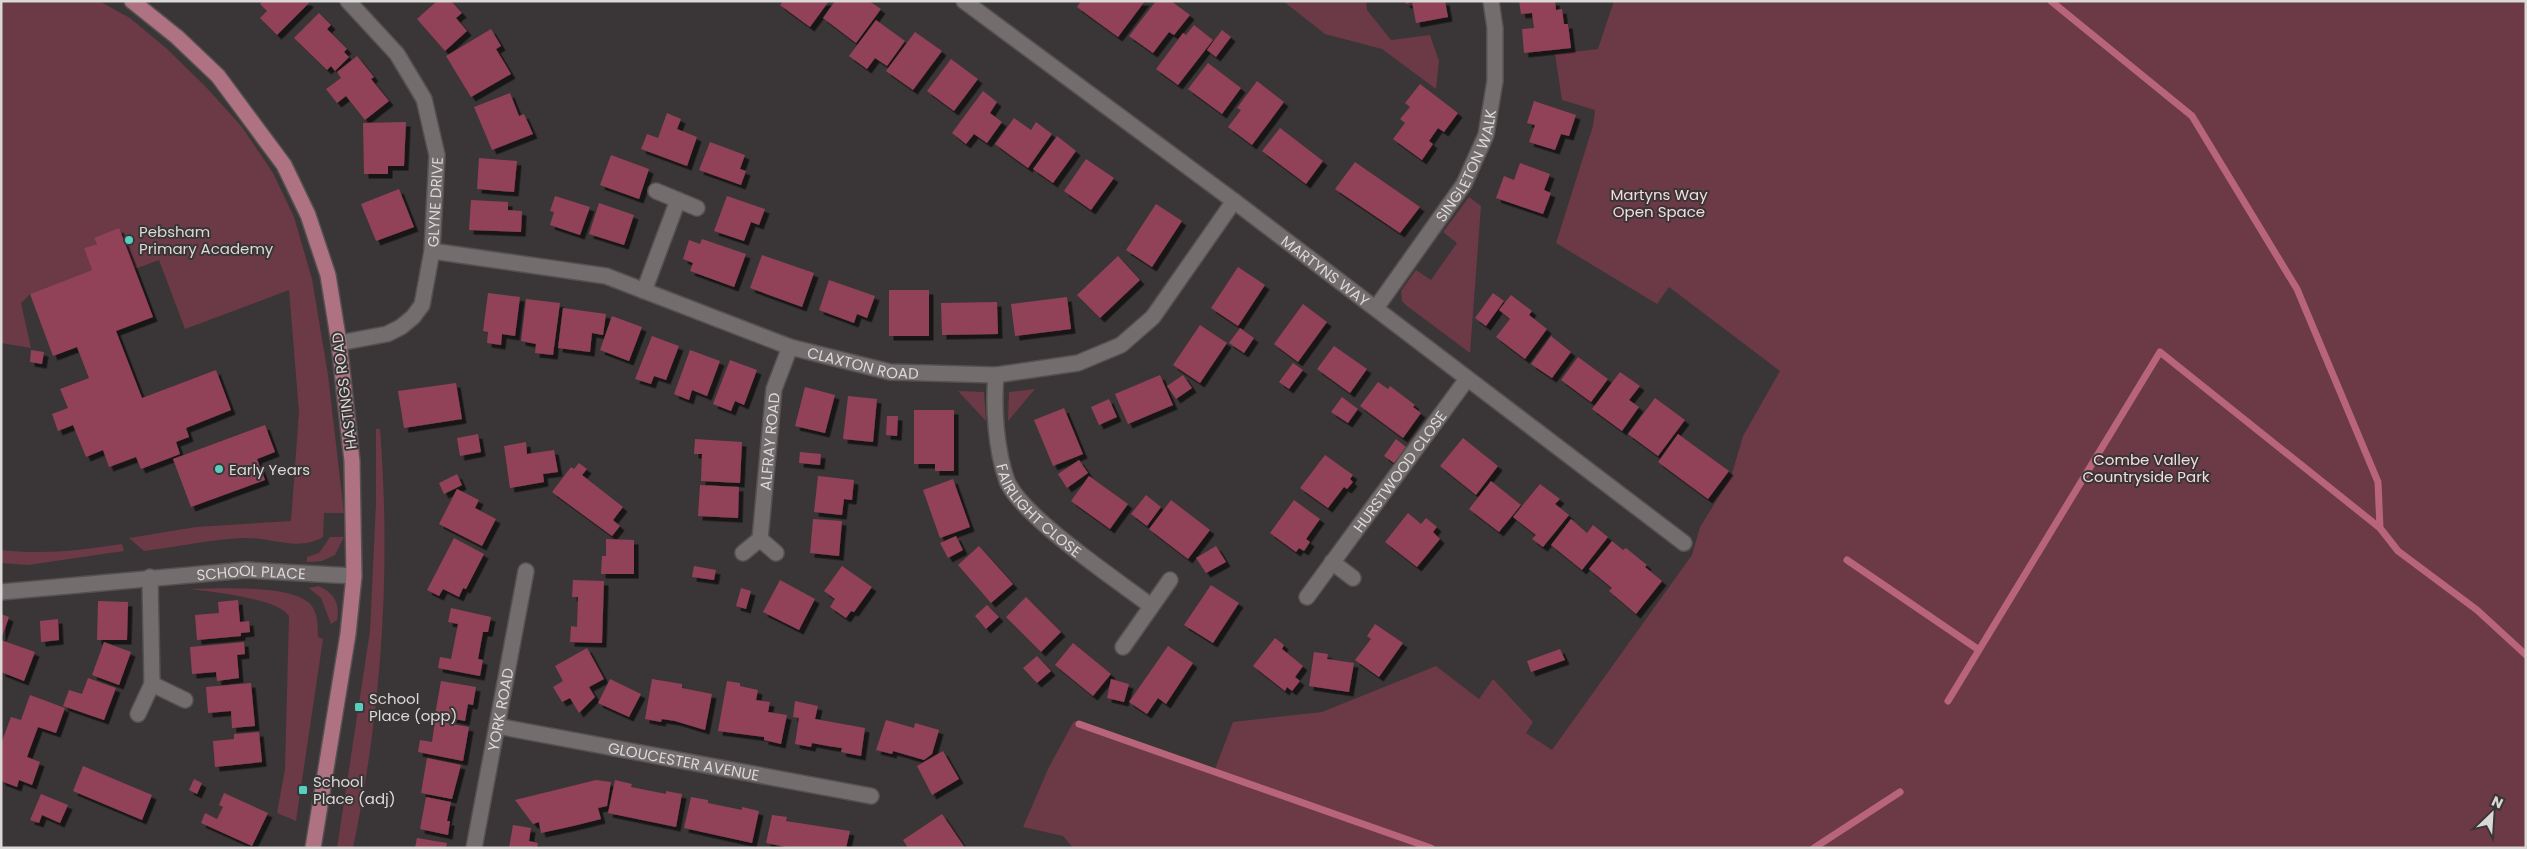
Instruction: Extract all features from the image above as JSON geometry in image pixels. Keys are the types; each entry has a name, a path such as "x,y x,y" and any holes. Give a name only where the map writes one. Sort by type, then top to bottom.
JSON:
{"main road":[{"name":"HASTINGS ROAD","path":"132,1 178,37 218,76 284,165 308,215 328,275 339,343 352,461 354,576 346,643 313,848"}],"street":[{"name":"GLYNE DRIVE","path":"339,343 387,334 401,327 414,317 422,306 432,251 437,155 424,99 397,54 348,1"},
{"name":"MARTYNS WAY","path":"964,1 1376,308 1684,543"},
{"name":"SINGLETON WALK","path":"1376,308 1464,184 1486,135 1495,80 1495,28 1491,1"},
{"path":"656,191 697,208"},
{"path":"644,291 678,200"},
{"name":"CLAXTON ROAD","path":"432,251 606,276 790,347 890,372 996,374 1078,363 1121,346 1153,317 1234,202"},
{"name":"ALFRAY ROAD","path":"760,540 774,389 790,347"},
{"name":"FAIRLIGHT CLOSE","path":"996,374 993,400 1008,482 1031,514 1151,606"},
{"name":"HURSTWOOD CLOSE","path":"1307,597 1467,379"},
{"path":"742,553 760,540 776,553"},
{"path":"1332,562 1353,578"},
{"name":"SCHOOL PLACE","path":"1,592 150,577 246,570 354,576"},
{"name":"YORK ROAD","path":"474,848 526,571"},
{"path":"138,714 152,684 150,577"},
{"path":"1123,647 1170,580"},
{"path":"152,684 185,700"},
{"name":"GLOUCESTER AVENUE","path":"497,726 871,796"}],"green space":[{"path":"1,1 99,1 130,18 166,48 206,87 242,127 273,173 294,217 312,279 328,375 344,513 324,513 323,537 314,541 294,544 244,538 207,541 144,551 129,538 196,527 291,521 299,412 289,290 185,329 159,260 135,269 94,238 97,244 84,248 92,270 30,294 21,303 31,348 1,343"},
{"path":"1283,1 1366,1 1367,10 1391,40 1430,35 1439,61 1436,89 1382,49 1325,34"},
{"name":"Combe Valley Countryside Park","path":"1614,1 2526,1 2526,848 1073,848 1063,836 1023,827 1049,767 1074,721 1215,769 1233,722 1322,712 1436,666 1479,699 1493,679 1533,722 1526,733 1552,750 1692,555 1700,527 1731,477 1743,436 1780,371 1669,287 1657,304 1556,243 1593,126 1595,110 1562,100 1555,54 1598,49"},
{"path":"1469,197 1481,206 1470,353 1407,306 1402,301 1401,291 1416,270 1431,280 1457,243 1443,232"},
{"path":"1035,389 1008,421 1009,392"},
{"path":"958,391 984,392 986,421"},
{"path":"376,429 380,429 383,482 384,587 382,639 371,744 353,848 337,848 370,631 376,502"},
{"path":"330,537 344,537 335,555 322,561 307,562 307,557 319,553"},
{"path":"122,544 124,551 28,565 1,563 1,550 47,552"},
{"path":"319,586 329,592 337,603 337,620 331,624 321,598 309,588"},
{"path":"234,588 284,592 298,596 308,602 316,613 318,637 323,639 296,821 277,813 285,769 289,616 282,610 258,600 190,589"}],"building":[{"path":"262,1 307,1 309,3 277,35 260,18 267,11 260,4"},
{"path":"437,1 451,1 462,13 456,18 467,31 445,51 417,19"},
{"path":"783,1 829,1 810,27 780,5"},
{"path":"835,1 869,1 881,9 856,43 823,18"},
{"path":"1081,1 1145,1 1118,37 1077,7"},
{"path":"1156,1 1171,1 1190,15 1174,35 1169,32 1153,53 1129,36"},
{"path":"1405,1 1445,1 1448,17 1416,23 1412,2 1406,4"},
{"path":"1519,1 1555,1 1556,10 1562,9 1564,24 1568,24 1571,48 1524,53 1522,29 1534,28 1532,13 1521,14"},
{"path":"319,13 331,25 327,29 347,49 344,52 349,57 335,71 331,66 327,70 294,38"},
{"path":"876,20 905,41 887,66 875,58 867,69 849,56"},
{"path":"1194,25 1213,40 1178,85 1156,69 1183,33 1186,35"},
{"path":"491,29 501,46 496,49 511,74 471,97 446,56"},
{"path":"1222,30 1231,37 1216,57 1207,50"},
{"path":"915,32 942,51 913,90 886,71"},
{"path":"357,56 374,77 371,79 389,101 365,120 346,96 337,103 326,89 341,78 337,72"},
{"path":"951,59 978,79 954,111 927,91"},
{"path":"1208,63 1241,88 1222,114 1188,89"},
{"path":"1257,81 1284,102 1252,145 1228,127 1241,110 1237,108"},
{"path":"1420,84 1458,113 1444,132 1438,128 1429,141 1433,144 1422,160 1393,139 1405,123 1400,119 1410,107 1405,103"},
{"path":"983,91 997,102 990,113 1002,122 987,143 974,134 966,144 952,133"},
{"path":"510,93 519,116 524,114 533,134 492,150 474,107"},
{"path":"1534,101 1576,115 1569,136 1561,134 1555,150 1529,142 1535,125 1527,123"},
{"path":"667,113 681,119 677,129 697,137 687,166 641,149 647,134 658,138"},
{"path":"1014,118 1031,130 1036,122 1052,134 1028,168 995,144"},
{"path":"406,122 404,166 388,166 388,174 364,174 363,123"},
{"path":"1280,128 1323,161 1306,184 1262,151"},
{"path":"1057,136 1076,151 1053,183 1033,169"},
{"path":"710,142 745,155 740,169 746,171 741,185 699,170"},
{"path":"611,155 649,169 639,199 600,185"},
{"path":"479,158 517,161 514,192 477,189"},
{"path":"1086,159 1114,178 1091,210 1064,191"},
{"path":"1355,162 1420,207 1400,233 1335,189"},
{"path":"1520,163 1550,174 1544,190 1551,193 1543,214 1496,198 1504,176 1514,180"},
{"path":"399,189 414,227 376,241 361,204"},
{"path":"555,196 590,207 580,235 550,225 554,212 550,211"},
{"path":"727,196 765,209 759,225 751,222 744,241 714,231"},
{"path":"471,200 508,202 508,210 522,211 521,232 469,230"},
{"path":"599,203 634,215 624,245 589,234"},
{"path":"1156,204 1182,221 1152,267 1126,250"},
{"path":"119,228 153,317 116,331 142,398 216,370 231,410 186,428 189,437 176,442 180,454 141,469 136,457 109,467 103,450 86,457 73,425 58,431 52,414 68,408 60,389 89,378 77,347 53,356 30,294 92,270 84,248 97,244 94,238"},
{"path":"702,239 746,254 734,287 690,271 693,263 683,259 689,240 700,244"},
{"path":"762,255 814,273 802,307 750,288"},
{"path":"1118,256 1140,280 1100,318 1077,295"},
{"path":"1238,267 1265,285 1238,326 1211,308"},
{"path":"829,280 875,296 867,318 857,314 854,323 819,310"},
{"path":"889,290 929,290 929,336 889,336"},
{"path":"488,293 520,297 515,336 502,334 501,345 487,343 488,332 483,331"},
{"path":"1493,293 1504,301 1486,326 1475,318"},
{"path":"1511,295 1532,311 1529,315 1547,329 1525,359 1496,337 1510,319 1499,310"},
{"path":"1067,297 1071,329 1015,336 1011,304"},
{"path":"526,299 560,303 553,355 535,353 536,344 521,341"},
{"path":"997,302 998,334 942,335 941,303"},
{"path":"1303,304 1327,322 1298,362 1274,344"},
{"path":"563,308 606,314 603,335 592,333 590,352 558,348"},
{"path":"612,316 642,327 629,361 600,350"},
{"path":"1200,325 1227,343 1200,383 1173,365"},
{"path":"1240,328 1254,338 1244,353 1229,343"},
{"path":"652,336 679,346 666,380 654,376 651,384 635,379"},
{"path":"1551,336 1571,352 1552,378 1531,364"},
{"path":"1334,346 1367,369 1350,393 1317,369"},
{"path":"31,350 44,352 42,364 30,362"},
{"path":"690,350 720,361 707,396 692,390 689,400 674,394"},
{"path":"1578,357 1608,379 1591,402 1561,380"},
{"path":"730,360 757,370 744,405 735,401 731,411 713,404"},
{"path":"1293,363 1303,370 1289,389 1279,382"},
{"path":"1620,372 1640,386 1629,400 1639,407 1622,431 1592,409"},
{"path":"1160,375 1173,405 1128,424 1115,394"},
{"path":"1183,375 1192,388 1176,399 1167,386"},
{"path":"1378,382 1388,389 1390,386 1415,405 1413,407 1421,413 1403,438 1360,406"},
{"path":"456,383 462,419 404,428 398,391"},
{"path":"805,387 835,395 825,433 795,426"},
{"path":"848,396 877,399 873,442 843,439"},
{"path":"1342,397 1358,409 1348,423 1331,412"},
{"path":"1655,398 1685,420 1658,456 1628,434"},
{"path":"1109,399 1117,417 1099,425 1091,407"},
{"path":"1064,408 1083,454 1053,466 1034,420"},
{"path":"914,410 954,410 954,471 935,471 935,464 914,464"},
{"path":"887,416 898,416 897,436 886,435"},
{"name":"Early Years","path":"265,425 275,452 257,459 265,480 191,507 173,459"},
{"path":"478,434 481,452 460,456 457,438"},
{"path":"1678,434 1729,471 1708,499 1658,462"},
{"path":"1463,438 1498,466 1476,495 1440,466"},
{"path":"695,439 742,442 740,483 701,481 702,454 694,454"},
{"path":"1396,439 1406,447 1394,463 1384,456"},
{"path":"526,442 527,454 554,450 558,472 543,474 544,482 510,488 504,446"},
{"path":"800,452 821,454 820,465 799,463"},
{"path":"1325,455 1353,475 1350,479 1353,482 1347,489 1344,487 1328,508 1300,488"},
{"path":"1079,460 1088,473 1067,488 1058,474"},
{"path":"579,463 587,469 582,475 623,507 613,520 620,526 612,536 552,492 571,467 574,469"},
{"path":"457,474 462,485 444,494 439,483"},
{"path":"818,476 854,480 852,500 844,499 842,515 814,512"},
{"path":"1089,476 1128,504 1110,529 1071,501"},
{"path":"953,479 970,527 940,538 923,490"},
{"path":"1491,481 1521,505 1499,532 1469,509"},
{"path":"1540,484 1560,499 1555,504 1569,515 1543,547 1532,539 1536,535 1513,517"},
{"path":"700,485 739,487 738,518 698,516"},
{"path":"457,489 479,500 475,508 496,519 482,546 439,524"},
{"path":"1146,495 1161,507 1147,526 1131,514"},
{"path":"1171,500 1210,530 1188,559 1149,529"},
{"path":"1294,500 1320,519 1306,539 1310,542 1304,551 1299,548 1296,552 1270,533"},
{"path":"1408,513 1421,524 1426,518 1437,527 1433,532 1440,539 1417,567 1385,542"},
{"path":"813,519 842,521 839,556 810,553"},
{"path":"1571,519 1587,533 1593,525 1608,537 1582,570 1551,545"},
{"path":"956,536 963,550 948,558 940,543"},
{"path":"454,538 484,554 466,589 463,588 459,597 443,589 439,596 427,590"},
{"path":"606,539 634,540 634,574 601,574 602,556 606,556"},
{"path":"1612,541 1623,550 1626,548 1647,565 1645,567 1662,581 1636,614 1609,591 1612,588 1589,569"},
{"path":"979,546 1013,584 991,603 958,565"},
{"path":"1216,546 1226,562 1206,573 1196,558"},
{"path":"694,566 716,570 714,580 692,577"},
{"path":"842,566 872,587 854,612 851,611 846,618 830,607 835,599 824,591"},
{"path":"573,580 604,581 602,643 570,642 571,626 577,627 578,597 572,597"},
{"path":"780,580 815,599 799,630 763,612"},
{"path":"1211,585 1239,603 1213,643 1184,625"},
{"path":"741,588 751,591 746,609 736,606"},
{"path":"1026,597 1061,632 1041,652 1006,617"},
{"path":"238,600 240,622 249,621 250,632 241,633 241,636 197,640 195,615 219,613 218,602"},
{"path":"98,601 128,602 127,640 97,640"},
{"path":"987,605 999,617 986,629 975,616"},
{"path":"451,608 491,617 488,632 483,632 478,659 483,660 480,676 438,668 440,657 451,659 458,624 448,622"},
{"path":"1,614 9,617 2,637 1,637"},
{"path":"58,619 59,640 41,642 40,621"},
{"path":"1375,624 1403,643 1379,677 1355,660 1371,639 1367,636"},
{"path":"1275,638 1284,645 1282,649 1303,666 1295,677 1300,681 1292,691 1287,687 1285,691 1253,666"},
{"path":"1,640 35,652 24,681 1,672"},
{"path":"104,642 131,652 119,685 92,675"},
{"path":"244,642 245,654 237,655 239,678 217,681 216,672 192,674 190,647"},
{"path":"1073,643 1111,674 1093,696 1055,665"},
{"path":"1168,646 1193,663 1166,704 1158,698 1147,714 1129,702"},
{"path":"587,648 604,679 589,687 595,697 579,713 570,698 562,702 553,687 563,681 555,666"},
{"path":"1560,649 1565,660 1531,672 1527,661"},
{"path":"1314,652 1328,654 1327,659 1354,663 1349,692 1309,686"},
{"path":"1037,656 1051,671 1037,683 1023,668"},
{"path":"88,678 116,688 104,720 63,706 69,690 82,694"},
{"path":"610,679 641,694 629,717 598,703"},
{"path":"652,679 682,684 682,688 712,694 705,730 675,721 662,719 661,722 645,719"},
{"path":"1111,679 1129,684 1124,702 1107,698"},
{"path":"441,681 476,687 473,705 468,704 465,721 435,715"},
{"path":"727,681 740,683 740,686 758,690 756,700 770,702 768,712 787,715 781,744 764,740 764,737 718,731"},
{"path":"251,683 255,726 232,728 231,711 208,713 206,687"},
{"path":"30,695 65,708 56,733 38,727 27,757 40,762 32,785 19,780 17,787 1,781 1,744 11,717 21,720"},
{"path":"795,701 818,706 815,719 865,728 861,756 841,752 842,748 812,743 811,747 795,744 799,718 793,717"},
{"path":"886,720 914,728 915,723 939,730 932,754 924,760 893,751 892,754 876,750"},
{"path":"435,721 469,727 463,761 418,752 420,740 432,742"},
{"path":"259,732 262,762 215,767 213,741 234,739 234,734"},
{"path":"943,751 959,779 932,795 917,766"},
{"path":"427,758 461,765 452,799 421,793"},
{"path":"83,766 152,795 142,820 73,791"},
{"path":"194,779 202,783 197,794 189,790"},
{"path":"596,780 611,782 607,806 598,808 601,819 573,826 541,833 539,822 533,824 515,800"},
{"path":"615,780 632,784 631,787 666,794 666,791 682,794 676,827 608,813"},
{"path":"224,793 268,813 252,846 201,823 205,813 217,819 223,807 219,805"},
{"path":"41,794 68,805 60,823 42,815 39,823 30,820"},
{"path":"426,797 451,802 447,821 450,821 448,835 420,829"},
{"path":"691,797 708,800 708,803 742,810 742,807 759,811 752,843 684,828"},
{"path":"942,814 965,848 908,848 903,840"},
{"path":"772,815 787,817 786,821 850,831 846,848 791,848 766,843"},
{"path":"513,825 531,828 529,841 538,843 537,848 509,848"},
{"path":"417,838 447,843 446,848 415,848"}],"waterway":[{"path":"2051,1 2192,116 2297,289 2378,482 2380,528 2398,551 2477,610 2526,655"},
{"path":"1948,701 2160,352 2380,528"},
{"path":"1847,560 1979,650"},
{"path":"1079,724 1431,848"},
{"path":"1814,848 1900,792"}],"place":[{"name":"Pebsham Primary Academy","path":"129,240"},
{"name":"Early Years","path":"219,469"},
{"name":"School Place (opp)","path":"359,707"},
{"name":"School Place (adj)","path":"303,790"}],"park label":[{"name":"Martyns Way Open Space","path":"1659,202"}]}
